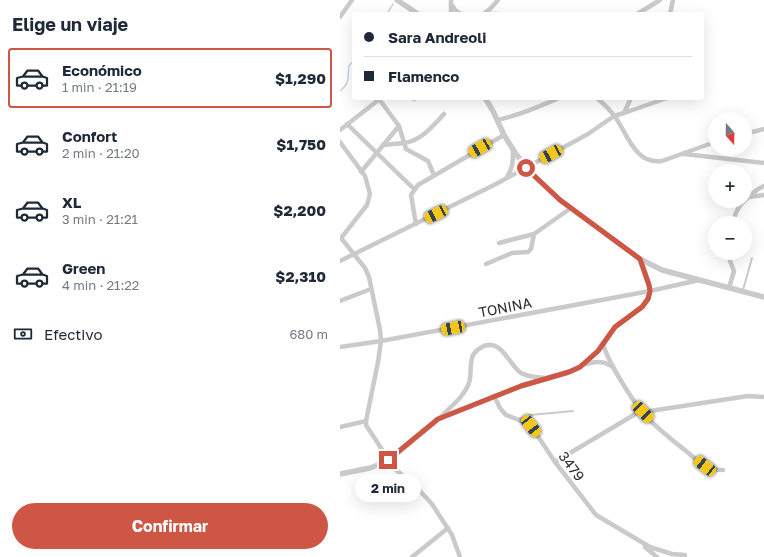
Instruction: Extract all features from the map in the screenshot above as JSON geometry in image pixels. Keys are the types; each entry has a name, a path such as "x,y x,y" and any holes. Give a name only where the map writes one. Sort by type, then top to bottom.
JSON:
{"street":[{"path":"340,17 352,0"},
{"path":"397,0 415,12"},
{"path":"486,12 498,0"},
{"path":"640,12 660,0"},
{"path":"670,12 673,0"},
{"path":"451,2 458,12"},
{"path":"340,130 379,100"},
{"path":"381,100 399,126 406,149 428,162 434,175"},
{"path":"486,100 504,135 526,168 560,200 640,259 662,270 742,292 763,296"},
{"path":"497,120 527,112 554,100"},
{"path":"599,100 614,116 632,147 641,156 649,160 655,162 662,161 708,145"},
{"path":"624,113 630,100"},
{"path":"340,261 506,179 588,134 614,116 661,100"},
{"path":"382,145 404,143 422,136 444,114"},
{"path":"347,124 414,189"},
{"path":"360,172 399,126"},
{"path":"752,132 764,129"},
{"path":"416,224 411,200 411,195 414,189 434,175 504,135"},
{"path":"340,142 360,172 365,176 370,194 367,205 341,238 365,268 380,330 381,341 378,362 366,425 398,473 420,491 448,528 456,543 460,557"},
{"path":"506,179 511,172 513,165 514,150"},
{"path":"682,154 764,163"},
{"path":"752,195 764,186"},
{"path":"752,198 764,195"},
{"path":"499,243 534,234 571,208"},
{"path":"486,264 512,253 528,252 531,249 534,234"},
{"path":"580,367 598,351 615,327 642,307 648,299 650,291 640,259"},
{"path":"729,288 734,271 730,260"},
{"name":"TONINA","path":"340,347 381,341 650,291 700,280"},
{"path":"340,301 371,289"},
{"path":"603,343 615,369 631,396 643,412 664,434 705,466 714,470 723,470"},
{"path":"340,474 370,468 388,460 438,419 462,395 469,382 473,355 477,350 486,345 496,346 504,353 515,368 526,376 547,378"},
{"path":"438,419 494,396 592,362 609,364 615,369"},
{"name":"3479","path":"494,396 502,411 506,415 531,426 555,462 596,515 641,543 659,551 685,555"},
{"path":"555,462 634,415 643,412 748,396 764,397"},
{"path":"340,427 366,421"},
{"path":"412,557 448,528"},
{"name":"3479","path":"641,543 657,557"}],"lane":[{"path":"742,292 751,260"},
{"path":"518,420 530,415 573,411"}],"waterway":[{"path":"388,12 393,4"},
{"path":"340,91 346,85 349,66 352,62"}],"route":[{"path":"388,460 438,419 521,386 569,372 580,367 598,351 610,331 642,307 648,299 650,291 649,285 640,259 560,200 526,168"}]}
